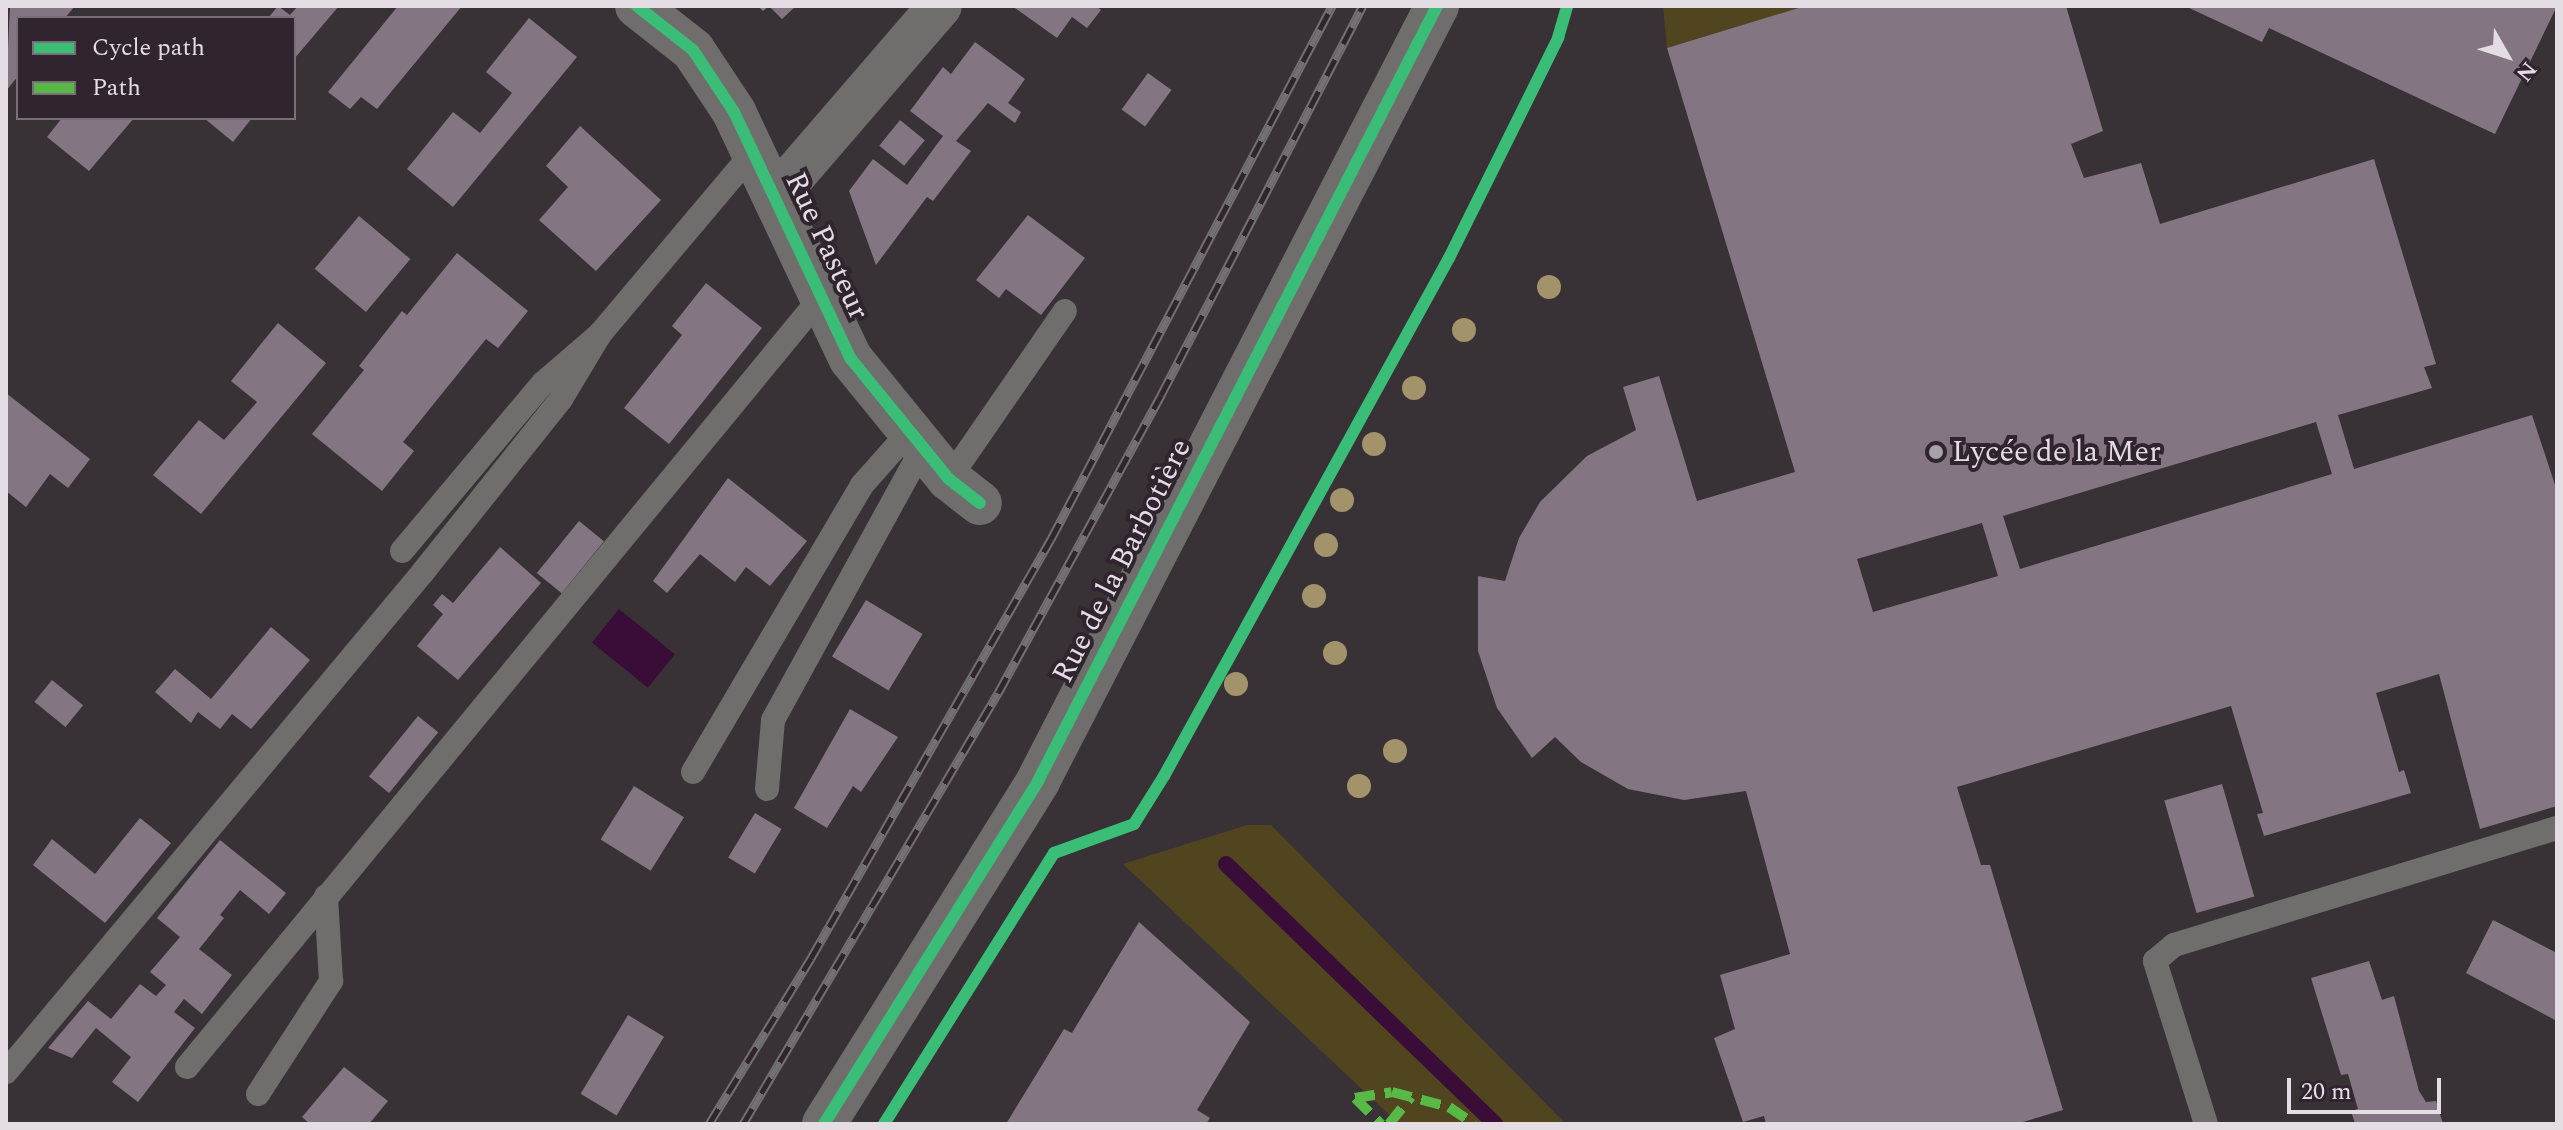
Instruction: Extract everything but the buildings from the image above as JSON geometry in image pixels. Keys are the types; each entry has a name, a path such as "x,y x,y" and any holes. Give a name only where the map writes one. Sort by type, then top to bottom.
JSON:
{"street":[{"name":"Rue Pasteur","path":"637,6 693,50 753,152 851,359 941,465"},
{"path":"775,197 940,6"},
{"name":"Rue de la Barbotière","path":"824,1124 1038,781 1437,6"}],"lane":[{"path":"6,1072 512,461 561,399 600,334 753,152"},
{"path":"187,1067 822,296"},
{"path":"767,789 773,720 941,465 1065,311"},
{"path":"402,551 543,383 600,334"},
{"path":"693,772 862,485 941,465"},
{"path":"2206,1124 2155,961 2174,945 2557,828"},
{"path":"258,1094 331,981 326,896"}],"shaded area":[{"path":"1663,6 1805,6 1667,48"},
{"path":"619,609 675,654 648,688 592,642"},
{"path":"1247,825 1271,825 1566,1124 1399,1124 1123,864"}],"waterway":[{"path":"1226,864 1495,1124"}],"railway":[{"path":"709,1124 811,958 1051,539 1332,6"},
{"path":"743,1124 998,693 1161,395 1363,6"}],"marked path":[{"path":"1355,1098 1392,1092 1449,1107 1474,1124"},
{"path":"1389,1124 1411,1097"},
{"path":"1355,1098 1381,1124"}],"cycle path":[{"path":"637,6 693,50 734,112 851,359 949,479 980,503"},
{"path":"824,1124 1038,781 1437,6"},
{"path":"884,1124 1054,853 1134,824 1164,776 1449,258 1558,38 1567,6"}],"place":[{"name":"Lycée de la Mer","path":"1936,452"}]}
